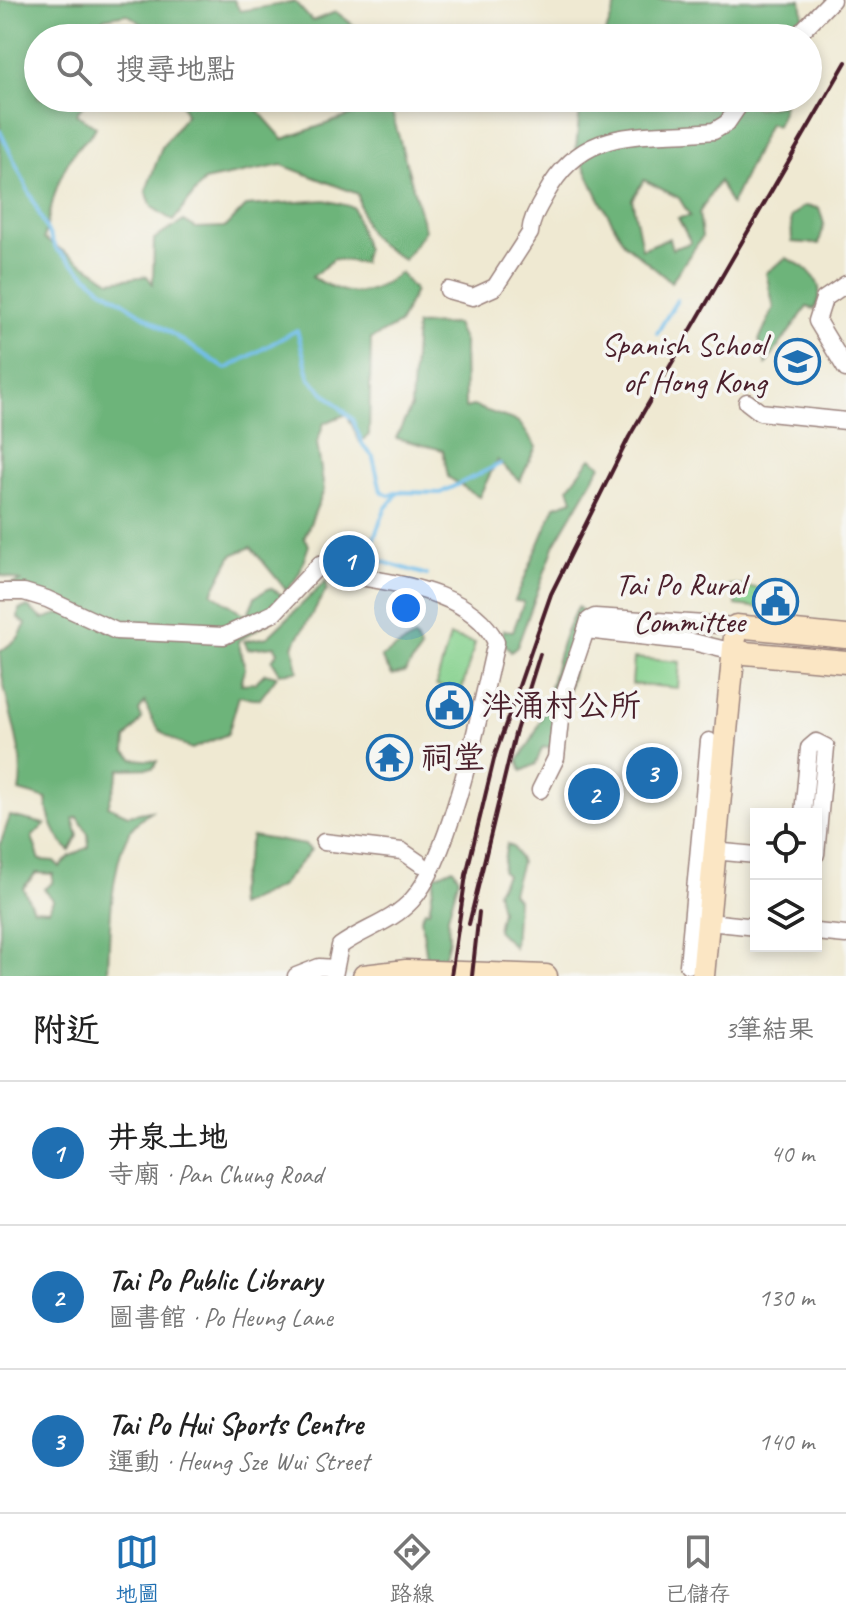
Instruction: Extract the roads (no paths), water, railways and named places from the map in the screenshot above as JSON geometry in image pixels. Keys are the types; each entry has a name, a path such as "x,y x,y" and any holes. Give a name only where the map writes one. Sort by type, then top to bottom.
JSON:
{"main road":[{"path":"698,971 736,626 846,637"},
{"path":"734,652 846,662"},
{"path":"364,976 406,971 546,976"}],"street":[{"path":"809,24 832,0"},
{"path":"448,290 473,297 495,287 530,233 531,223 551,185 571,159 586,148 608,139 714,131 727,123 734,112"},
{"path":"846,284 824,299 817,321 846,369"},
{"path":"747,402 760,412 846,421"},
{"path":"0,592 24,592 47,599 116,631 224,636 274,613 320,564 328,563 364,578 441,596 473,611 488,625 496,642 462,775 437,856 413,900 372,931 340,946 334,972 319,967 296,976"},
{"path":"540,790 556,758 562,701 589,620 595,617 736,626"},
{"path":"586,630 693,642 734,652"},
{"path":"698,971 709,741"},
{"path":"804,808 809,748 816,742 826,747 820,808"},
{"path":"324,842 402,851 421,864"},
{"path":"713,851 750,854"},
{"path":"718,923 750,926"},
{"path":"822,933 846,935"}],"waterway":[{"path":"0,131 56,249 100,287 226,369 297,330 310,379 352,419 363,445 373,457 381,491 389,495 399,492 440,493 500,464"},
{"path":"657,333 677,300"},
{"path":"365,562 385,509 398,493"},
{"path":"380,561 427,575"}],"railway":[{"path":"822,103 846,62"},
{"path":"451,976 466,875 495,755 551,594 629,437 817,112"},
{"path":"469,924 515,734 540,654"},
{"path":"472,976 479,912"}],"place":[{"name":"Spanish School of Hong Kong","path":"797,362"},
{"name":"井泉土地","path":"349,561"},
{"name":"Tai Po Rural Committee","path":"776,602"},
{"name":"泮涌村公所","path":"450,705"},
{"name":"祠堂","path":"390,757"},
{"name":"Tai Po Hui Sports Centre","path":"652,773"},
{"name":"Tai Po Public Library","path":"594,794"}]}
